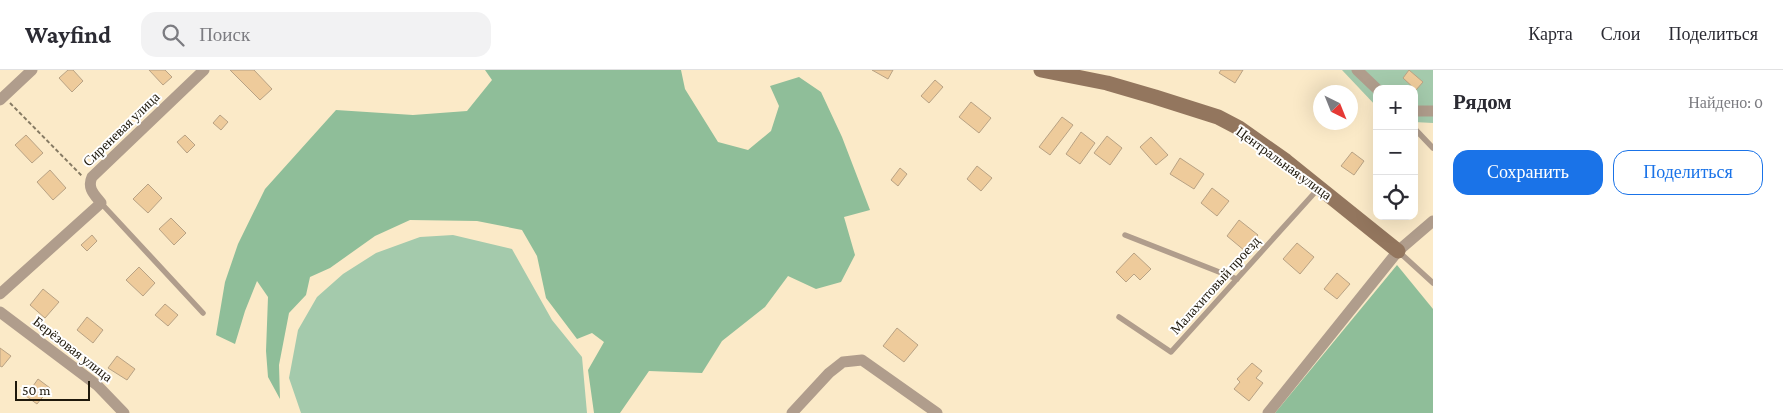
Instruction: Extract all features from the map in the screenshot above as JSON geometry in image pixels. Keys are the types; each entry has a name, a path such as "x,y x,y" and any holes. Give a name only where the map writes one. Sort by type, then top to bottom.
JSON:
{"street":[{"path":"2,98 32,70"},
{"name":"Сиреневая улица","path":"101,203 91,190 89,184 92,177 204,70"},
{"name":"Центральная улица","path":"1041,70 1107,83 1218,118 1254,137 1398,251"},
{"path":"1357,70 1373,85"},
{"path":"1418,111 1433,111"},
{"path":"0,294 101,203"},
{"path":"1268,413 1398,251 1433,221"},
{"name":"Берёзовая улица","path":"0,312 97,384 124,413"},
{"path":"792,413 829,373 843,362 862,360 937,413"}],"lane":[{"path":"1416,130 1433,148"},
{"name":"Малахитовый проезд","path":"1119,317 1171,352 1320,188"},
{"path":"101,203 203,313"},
{"path":"1124,235 1237,279"},
{"path":"1398,251 1433,283"}],"path":[{"path":"2,98 89,184"}],"green space":[{"path":"485,70 681,70 685,89 718,142 748,150 771,131 779,106 770,86 799,77 821,92 842,137 870,210 844,217 855,255 841,282 816,289 788,276 765,307 722,341 702,373 649,371 620,413 594,413 588,370 604,342 592,333 577,339 546,298 537,256 522,230 477,221 410,220 375,236 330,268 310,277 306,295 289,313 279,365 280,399 268,377 266,351 268,297 257,281 235,344 216,335 225,282 238,244 265,189 336,110 413,115 467,111 492,80"},
{"path":"1342,70 1433,70 1433,123 1418,122 1418,85 1373,85 1373,103"},
{"path":"453,235 512,249 552,320 582,357 587,413 301,413 289,378 298,330 317,297 343,274 376,253 420,237"},
{"path":"1397,265 1433,309 1433,413 1275,413"}],"building":[{"path":"68,70 73,70 83,81 72,92 59,78"},
{"path":"149,70 165,70 172,77 163,85"},
{"path":"230,70 254,70 272,89 260,100"},
{"path":"872,70 893,70 888,79"},
{"path":"1221,70 1243,70 1235,83 1219,73"},
{"path":"1409,70 1423,82 1418,88 1418,85 1411,85 1403,78"},
{"path":"935,80 943,87 929,103 921,96"},
{"path":"971,102 991,118 979,133 959,117"},
{"path":"220,115 228,122 221,130 213,123"},
{"path":"1062,117 1073,125 1050,155 1039,147"},
{"path":"1081,132 1095,143 1080,164 1066,154"},
{"path":"26,135 43,153 32,163 15,145"},
{"path":"185,135 195,145 187,153 177,142"},
{"path":"1107,136 1122,148 1110,165 1094,153"},
{"path":"1151,137 1168,155 1156,165 1140,147"},
{"path":"1352,152 1364,161 1354,175 1341,166"},
{"path":"1180,158 1204,174 1194,189 1170,174"},
{"path":"977,166 992,178 981,191 967,179"},
{"path":"900,168 907,174 898,186 891,180"},
{"path":"50,170 66,188 53,200 37,182"},
{"path":"148,184 162,198 148,213 133,199"},
{"path":"1212,188 1229,201 1217,216 1201,203"},
{"path":"171,218 186,233 174,245 159,229"},
{"path":"1239,220 1258,235 1245,251 1227,236"},
{"path":"92,235 97,241 87,251 81,245"},
{"path":"1297,243 1314,257 1300,274 1283,259"},
{"path":"1134,253 1151,269 1140,280 1134,274 1126,282 1116,272"},
{"path":"139,267 155,283 143,296 126,280"},
{"path":"1337,273 1350,284 1337,299 1324,289"},
{"path":"43,289 59,302 45,318 30,305"},
{"path":"165,304 178,315 168,326 155,315"},
{"path":"87,317 103,330 93,343 77,330"},
{"path":"897,328 918,345 904,362 883,346"},
{"path":"0,348 11,356 2,367 0,366"},
{"path":"117,356 135,369 127,380 108,368"},
{"path":"1252,363 1262,371 1256,378 1263,383 1249,401 1234,389 1240,382 1237,379"},
{"path":"38,379 50,388 37,404 26,396"}]}
